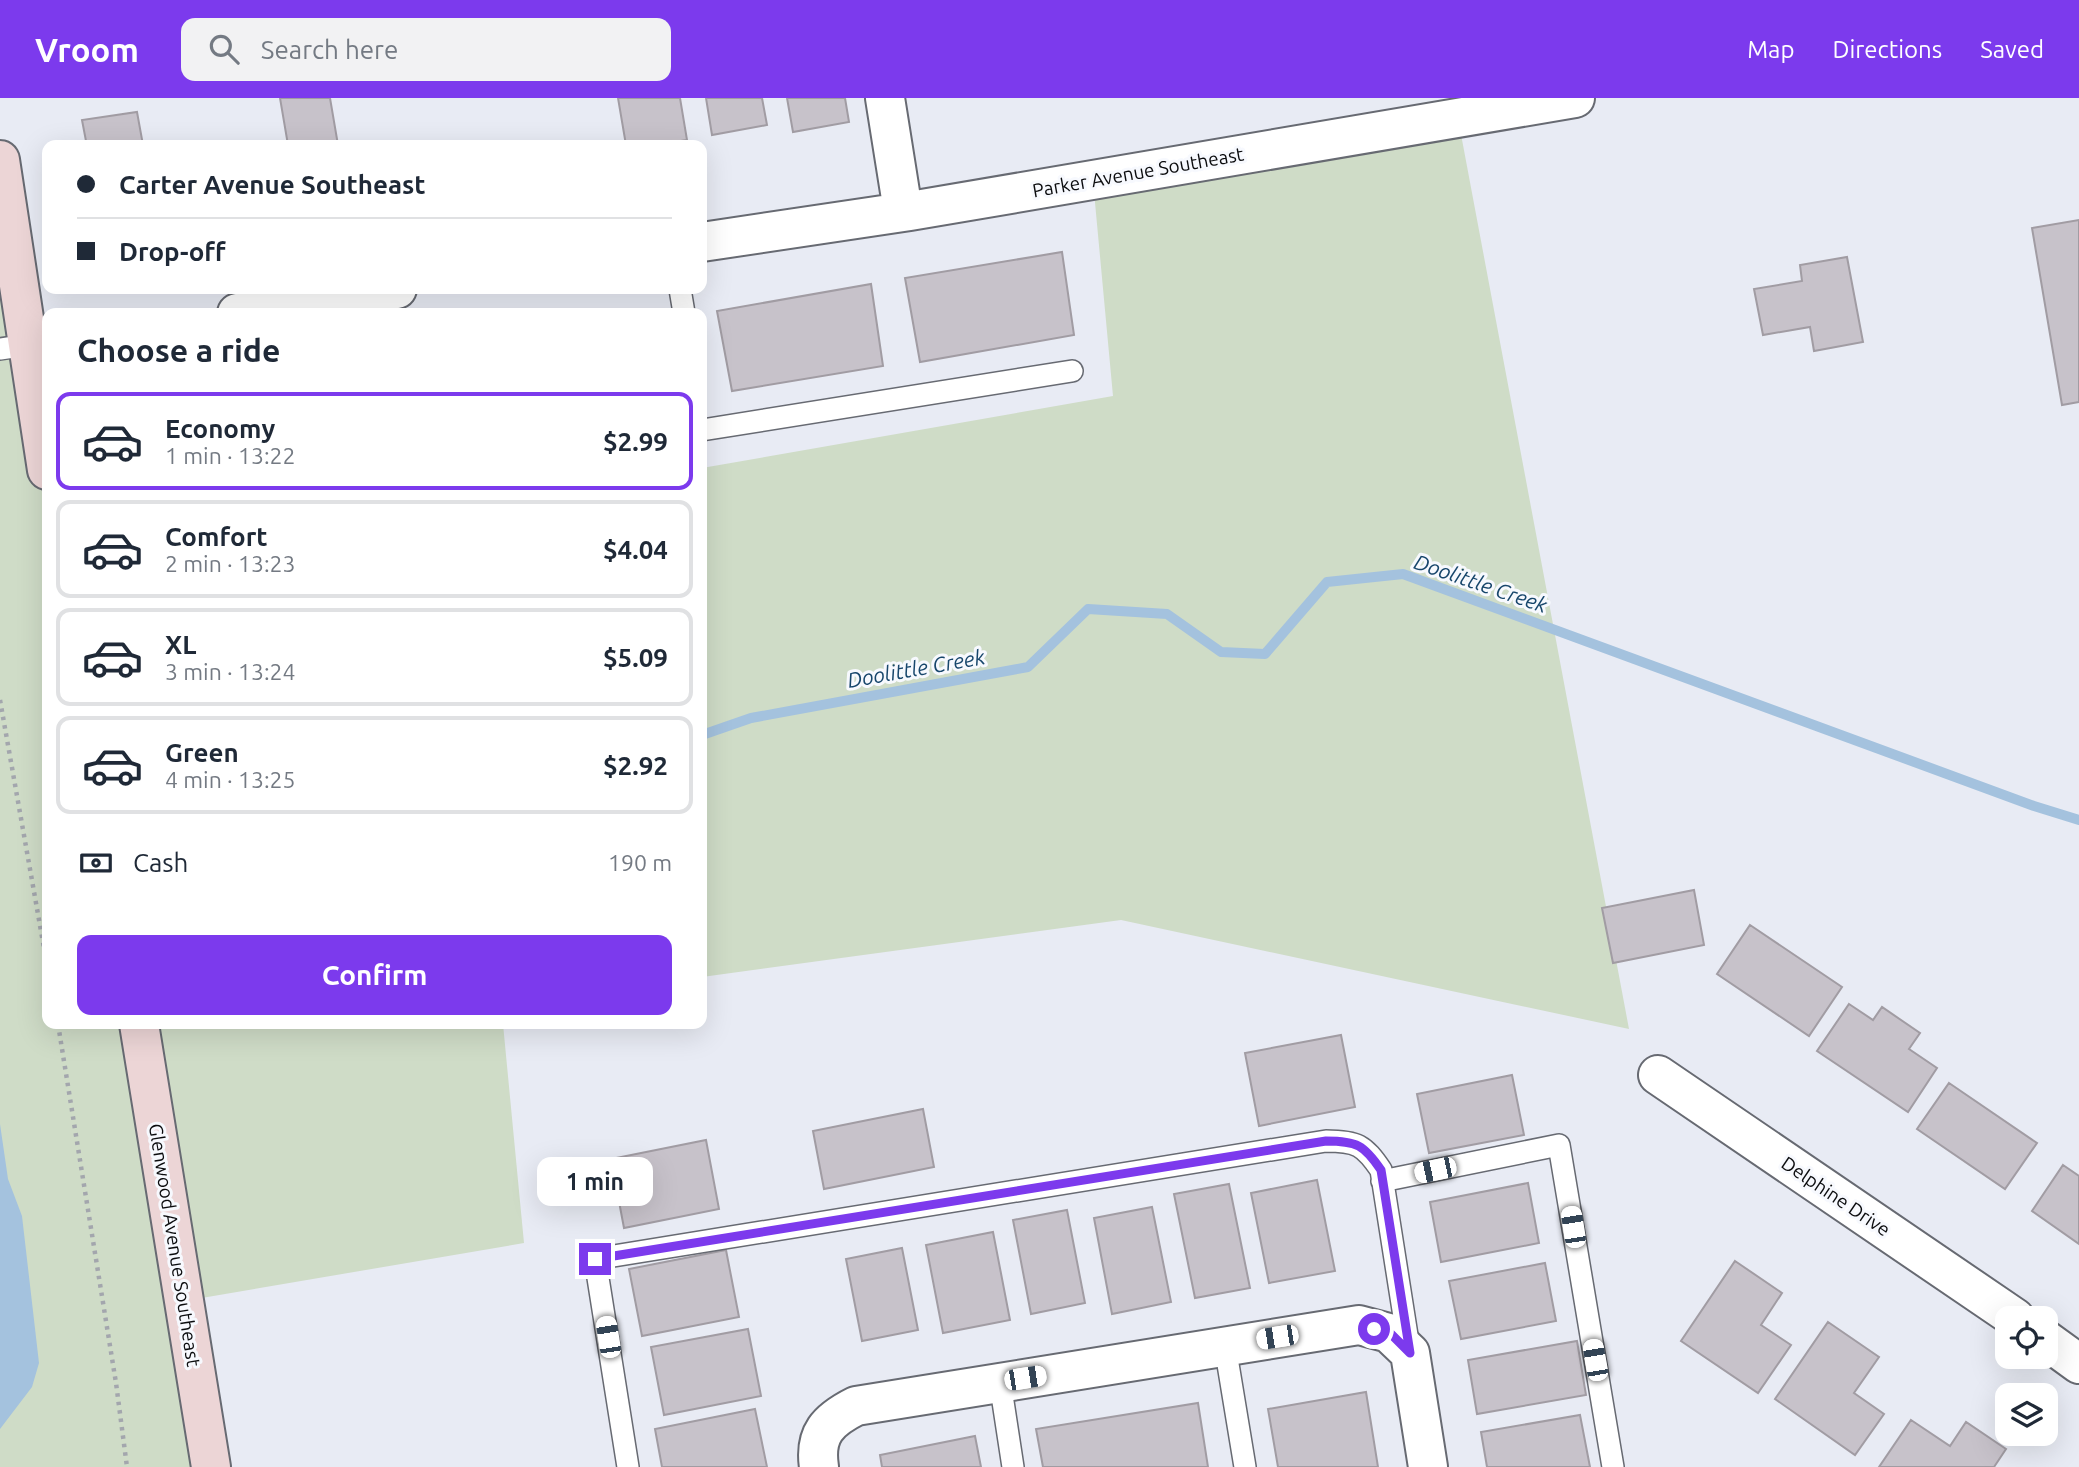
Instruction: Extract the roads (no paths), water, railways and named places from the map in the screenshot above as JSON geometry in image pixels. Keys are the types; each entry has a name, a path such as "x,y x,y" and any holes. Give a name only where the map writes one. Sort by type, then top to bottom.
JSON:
{"main road":[{"path":"0,160 25,345 42,442"},
{"name":"Glenwood Avenue Southeast","path":"140,1029 211,1467"}],"street":[{"path":"885,98 903,211"},
{"name":"Parker Avenue Southeast","path":"707,241 1575,98"},
{"path":"309,308 352,305 383,294"},
{"name":"Delphine Drive","path":"1658,1075 1997,1306"},
{"path":"820,1467 818,1456 822,1433 834,1417 856,1406 1359,1325 1390,1333 1410,1353 1428,1467"},
{"path":"2058,1349 2079,1364"}],"lane":[{"path":"707,423 1072,372"},
{"path":"628,1467 595,1259 1326,1141 1347,1141 1367,1151 1381,1170 1410,1353"},
{"path":"1382,1181 1559,1145 1614,1467"},
{"path":"1225,1346 1245,1467"},
{"path":"1000,1382 1013,1467"}],"water":[{"path":"0,1124 8,1179 22,1216 39,1363 32,1387 0,1429"}],"waterway":[{"name":"Doolittle Creek","path":"707,733 751,718 1028,667 1088,609 1167,614 1221,652 1265,654 1327,582 1403,574 2034,806 2079,820"}]}
